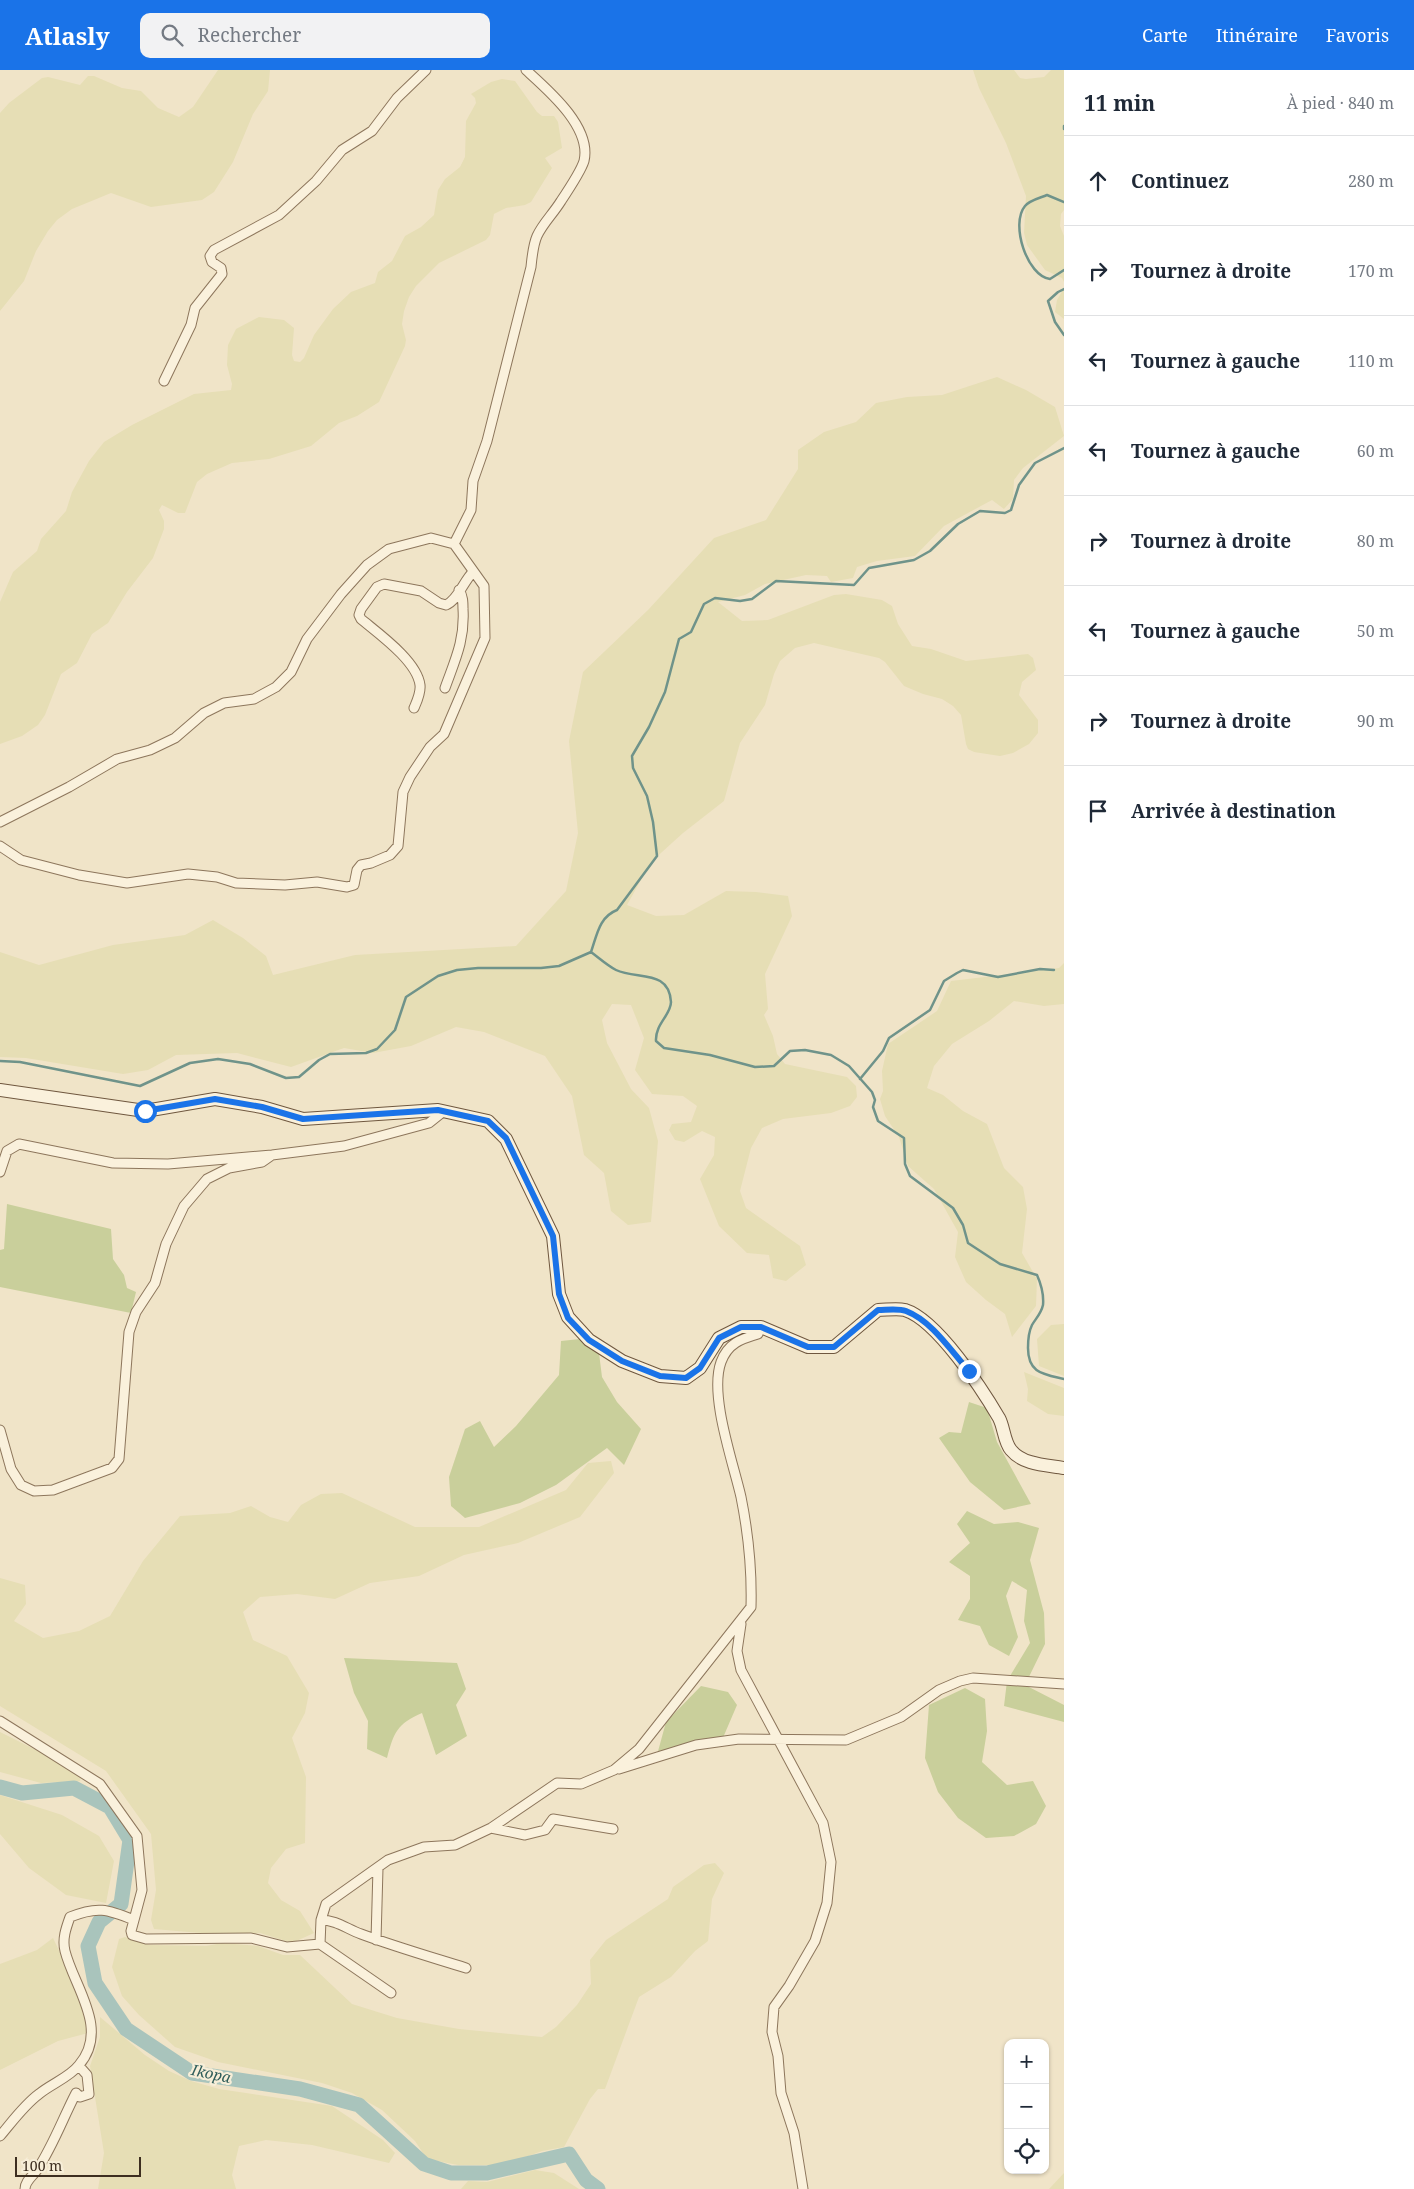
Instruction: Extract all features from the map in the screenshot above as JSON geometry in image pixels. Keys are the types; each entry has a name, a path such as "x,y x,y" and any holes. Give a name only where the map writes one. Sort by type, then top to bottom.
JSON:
{"street":[{"path":"164,381 191,325 196,308 222,274 221,268 212,262 210,256 214,250 278,215 316,181 342,150 372,131 397,98 426,70"},
{"path":"454,544 472,510 473,481 487,441 531,266 536,238 547,218 560,203 584,161 584,141 571,117 556,98 526,70"},
{"path":"0,822 68,788 117,760 150,750 174,738 204,713 224,703 254,699 276,687 291,672 307,639 341,594 367,565 388,549 431,538 454,544 484,586 485,638 444,734 430,747 410,777 403,792 398,846 390,855 371,864 361,865 357,870 354,885 347,887 317,882 285,885 236,883 217,877 188,874 126,883 79,875 21,860 0,846"},
{"path":"414,708 420,685 416,673 398,651 361,619 359,615 361,609 377,587 384,584 421,591 439,603 446,605 452,602 466,579 473,572"},
{"path":"445,688 462,642 464,628 462,595 459,590"},
{"path":"0,1090 145,1111 215,1099 262,1107 303,1119 438,1110 488,1121 506,1138 553,1236 559,1294 568,1318 589,1340 622,1361 660,1376 686,1378 700,1368 719,1338 741,1327 761,1327 808,1347 834,1347 878,1310 904,1310 919,1318 932,1330 969,1371 1000,1420 1010,1450 1026,1461 1064,1468"},
{"path":"0,1172 8,1151 19,1144 113,1163 168,1164 272,1155 344,1146 428,1123 444,1111"},
{"path":"0,1430 11,1469 21,1485 34,1491 53,1490 112,1468 119,1459 129,1332 136,1312 155,1283 166,1244 184,1206 207,1179 229,1168 262,1162 272,1155"},
{"path":"614,1770 639,1749 751,1607 752,1583 741,1499 717,1389 718,1375 727,1350 736,1341 758,1334 761,1327"},
{"path":"741,1622 737,1651 741,1670 823,1823 831,1862 827,1903 815,1941 774,2007 772,2032 778,2056 780,2093 794,2133 803,2189"},
{"path":"320,1944 321,1920 326,1904 388,1860 424,1847 455,1844 492,1828 558,1783 581,1784 614,1770 696,1745 739,1740 846,1740 901,1717 939,1690 972,1678 1064,1684"},
{"path":"0,1721 100,1784 137,1836 142,1890 131,1918 130,1931 132,1935 146,1939 251,1938 288,1947 320,1944 391,1993"},
{"path":"492,1828 525,1835 545,1830 553,1819 613,1829"},
{"path":"376,1940 378,1868"},
{"path":"0,2136 38,2094 79,2066 89,2050 92,2026 84,1999 65,1950 64,1934 70,1917 88,1910 97,1909 131,1918"},
{"path":"321,1920 332,1920 349,1930 376,1940 466,1968"},
{"path":"25,2189 28,2180 36,2171 52,2141 76,2092 80,2096 89,2094 87,2075 79,2066"}],"shaded area":[{"path":"218,70 270,70 268,91 253,114 233,162 214,192 202,200 151,207 111,193 72,209 57,220 48,231 36,251 24,281 0,311 0,113 9,103 42,78 48,77 80,85 88,76 94,76 122,88 141,91 158,108 179,117 193,107"},
{"path":"973,70 1014,70 1020,78 1026,79 1044,77 1051,70 1064,70 1064,210 1061,214 1060,226 1064,236 1064,282 1062,278 1045,270 1027,245 1024,233 1026,196 1006,143 979,88"},
{"path":"502,79 515,81 537,112 542,116 554,116 558,122 562,148 545,158 552,168 531,202 525,205 506,208 494,214 490,235 486,240 439,263 416,286 409,297 404,311 402,324 406,340 405,346 379,402 357,416 339,423 311,446 269,459 232,463 207,474 197,482 185,513 178,513 162,505 159,510 164,521 164,529 153,558 127,592 108,623 92,634 77,663 61,674 45,715 38,725 22,736 0,744 0,602 13,572 37,551 41,539 66,511 72,492 89,461 104,442 132,425 194,394 231,390 232,384 227,365 228,345 236,329 259,317 284,320 294,328 292,355 294,361 300,362 304,358 314,335 333,309 351,292 375,283 378,272 392,261 405,236 421,227 434,215 438,190 445,179 460,167 465,157 466,121 476,103 475,98 471,94 491,82"},
{"path":"1064,288 1064,319 1055,312 1057,300"},
{"path":"997,377 1026,390 1055,407 1064,436 1023,468 1014,480 1013,499 1004,509 992,500 944,526 915,556 877,561 857,567 853,578 831,582 827,576 806,575 765,584 745,595 718,602 742,621 768,620 834,595 846,594 882,600 892,606 898,624 912,646 931,649 966,661 1028,654 1033,658 1036,670 1022,682 1019,695 1038,720 1038,733 1029,744 1013,753 1000,756 974,752 968,749 961,715 953,706 942,699 904,686 885,662 879,658 814,643 795,648 780,661 765,705 740,743 724,801 683,833 651,862 627,905 656,916 684,915 726,891 788,896 792,916 765,974 768,1009 764,1015 773,1036 777,1054 785,1064 847,1077 856,1086 857,1097 850,1106 831,1113 783,1119 762,1128 751,1148 740,1191 746,1208 800,1246 806,1265 786,1281 773,1278 769,1255 747,1253 719,1226 700,1179 714,1155 715,1137 702,1131 684,1142 675,1140 669,1130 672,1124 691,1122 697,1106 683,1096 652,1094 635,1070 644,1038 631,1005 612,1004 602,1020 607,1043 631,1089 649,1108 658,1141 651,1222 628,1225 611,1211 604,1173 584,1155 572,1096 545,1056 484,1032 456,1027 411,1046 373,1053 344,1048 291,1067 237,1053 176,1055 148,1070 123,1074 26,1058 0,1057 0,952 39,965 113,945 185,935 213,920 243,938 266,956 273,975 355,955 516,946 566,891 578,833 569,741 583,672 648,610 714,538 766,520 798,469 798,450 824,432 856,422 876,403 907,397 942,395"},
{"path":"1064,963 1064,1004 1044,1006 1014,1001 989,1021 952,1044 934,1066 927,1088 943,1095 963,1111 987,1124 1004,1168 1023,1187 1027,1209 1022,1253 1037,1279 1036,1306 1012,1337 1005,1314 966,1282 955,1257 958,1232 934,1189 908,1166 899,1137 885,1116 880,1099 883,1091 882,1071 888,1044 937,1011 951,981 1059,968"},
{"path":"1064,1324 1064,1376 1039,1366 1037,1339 1051,1325"},
{"path":"1024,1372 1064,1388 1064,1416 1048,1414 1027,1401 1028,1389"},
{"path":"611,1461 614,1473 580,1517 518,1543 464,1555 419,1576 370,1583 335,1599 297,1594 260,1597 243,1612 253,1640 287,1656 309,1693 305,1713 292,1738 306,1777 305,1843 286,1849 271,1868 268,1883 281,1900 300,1911 314,1933 292,1943 260,1933 235,1936 154,1929 151,1920 156,1890 151,1834 106,1771 0,1706 0,1578 25,1585 26,1604 14,1621 43,1638 79,1631 110,1616 143,1561 180,1516 230,1513 251,1506 270,1517 288,1522 301,1505 321,1494 342,1493 415,1527 479,1527 566,1490 588,1463"},
{"path":"0,1732 82,1773 80,1781 41,1783 0,1772"},
{"path":"0,1795 62,1815 99,1836 114,1861 106,1903 66,1895 29,1868 0,1834"},
{"path":"715,1863 724,1873 712,1899 708,1941 695,1951 671,1977 639,1997 605,2089 598,2089 590,2099 564,2147 542,2151 505,2165 458,2165 427,2159 415,2141 382,2110 352,2093 322,2083 218,2062 175,2047 139,2015 122,1996 112,1967 119,1939 125,1937 150,1945 206,1946 223,1943 258,1946 283,1955 300,1955 352,2004 397,2018 459,2029 542,2037 556,2027 577,2005 591,1984 590,1960 606,1940 668,1899 673,1887 704,1865"},
{"path":"53,1938 79,1992 88,2033 58,2041 0,2070 0,1964 37,1950"},
{"path":"100,2017 145,2055 169,2071 191,2081 219,2089 332,2106 383,2140 395,2153 389,2163 312,2145 266,2140 239,2146 232,2175 236,2189 98,2189 104,2153 90,2066 100,2037"},
{"path":"535,2170 554,2173 579,2189 461,2189 468,2181 487,2182"},
{"path":"1064,2173 1064,2189 1049,2189"}],"green space":[{"path":"7,1204 111,1229 113,1259 124,1275 127,1288 136,1292 131,1313 0,1287 0,1250 4,1249"},
{"path":"580,1339 599,1353 602,1377 617,1402 641,1429 624,1465 607,1448 556,1485 520,1503 465,1518 451,1506 449,1477 465,1429 480,1421 494,1447 516,1426 559,1375 561,1341"},
{"path":"969,1402 987,1408 997,1442 1031,1504 1004,1510 970,1482 939,1438 949,1432 961,1433"},
{"path":"967,1511 994,1524 1018,1522 1039,1528 1030,1560 1044,1613 1045,1644 1025,1685 1064,1705 1064,1722 1004,1706 1007,1681 1030,1643 1024,1621 1027,1590 1012,1581 1006,1596 1018,1637 1009,1656 989,1645 980,1626 958,1620 970,1599 970,1576 949,1562 970,1543 957,1524"},
{"path":"344,1658 457,1663 466,1689 456,1705 467,1736 436,1755 422,1713 407,1721 398,1730 387,1758 367,1749 368,1721 354,1693"},
{"path":"701,1686 728,1692 737,1705 722,1740 657,1755 666,1722"},
{"path":"965,1688 985,1699 987,1731 982,1762 1007,1785 1033,1781 1046,1806 1036,1824 1014,1836 986,1838 958,1818 938,1792 925,1758 929,1705"}],"waterway":[{"path":"1064,202 1047,195 1032,201 1025,206 1019,225 1023,248 1034,269 1042,276 1050,279 1064,270"},
{"path":"1064,289 1048,301 1055,322 1064,335"},
{"path":"0,1061 20,1062 140,1086 190,1063 218,1059 250,1064 286,1078 299,1077 319,1060 330,1054 366,1053 377,1049 395,1030 406,997 438,976 457,970 478,968 541,968 559,966 591,952 602,922 617,910 657,856 653,822 647,796 633,768 632,756 649,727 665,692 679,639 691,632 704,604 715,598 740,601 752,599 776,581 854,585 869,568 914,560 930,551 958,524 980,511 1005,513 1011,510 1019,485 1035,463 1064,448"},
{"path":"591,952 616,970 651,977 665,984 671,1002 669,1011 656,1035 656,1041 664,1048 710,1055 755,1067 774,1066 790,1051 805,1050 831,1055 849,1066 872,1092 875,1100 873,1107 878,1121 904,1138 905,1164 910,1176 953,1208 963,1225 968,1243 1000,1264 1037,1275 1042,1289 1043,1305 1030,1330 1028,1342 1029,1356 1031,1363 1038,1371 1064,1379"},
{"path":"860,1079 883,1051 889,1038 930,1010 944,981 957,973 963,970 998,977 1040,969 1054,970"},
{"name":"Ikopa","path":"0,1787 22,1793 74,1788 110,1807 130,1840 121,1904 99,1922 88,1946 95,1983 126,2029 192,2073 300,2089 359,2105 424,2164 451,2173 487,2173 569,2154 586,2180 598,2189"}],"route":[{"path":"145,1111 215,1099 262,1107 303,1119 438,1110 488,1121 506,1138 553,1236 559,1294 568,1318 589,1340 622,1361 660,1376 686,1378 700,1368 719,1338 741,1327 761,1327 808,1347 834,1347 878,1310 904,1310 919,1318 969,1371"}]}
